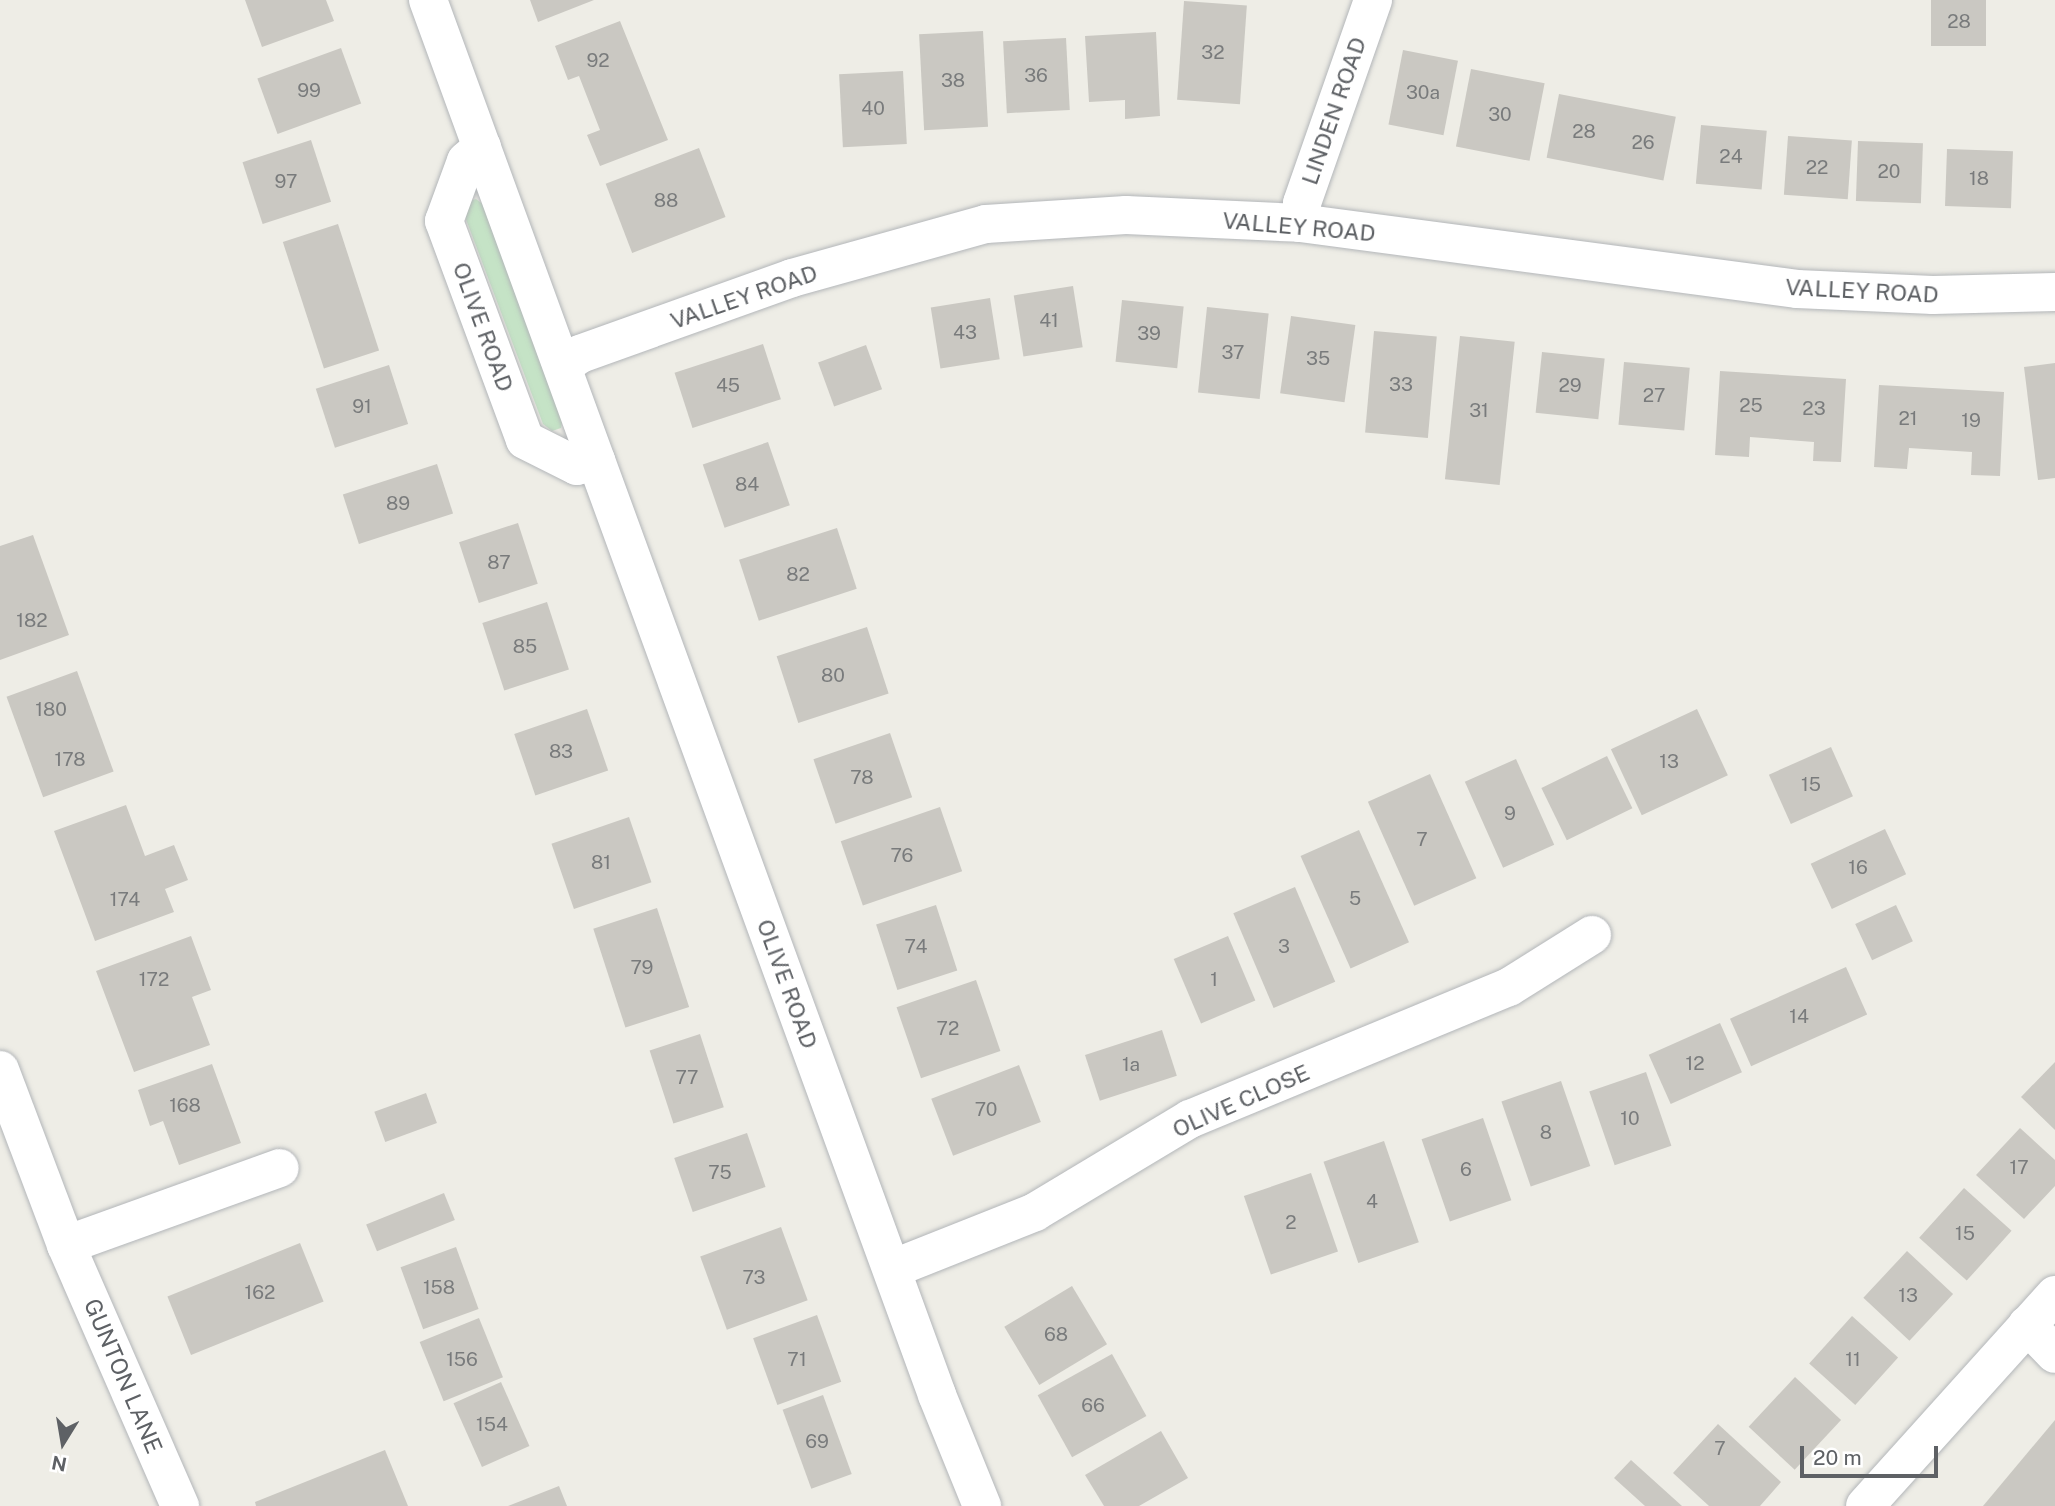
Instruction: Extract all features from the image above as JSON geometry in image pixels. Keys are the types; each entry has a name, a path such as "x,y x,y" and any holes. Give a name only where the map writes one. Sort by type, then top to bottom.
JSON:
{"street":[{"name":"OLIVE ROAD","path":"428,0 892,1269 982,1506"},
{"name":"LINDEN ROAD","path":"1300,223 1302,203 1373,0"},
{"name":"OLIVE ROAD","path":"482,147 466,161 444,221 525,440 577,466 596,461"},
{"name":"VALLEY ROAD","path":"564,366 580,354 792,278 986,224 1126,215 1300,223 1797,289 1933,295 2055,292"},
{"name":"OLIVE CLOSE","path":"892,1269 1035,1212 1189,1119 1509,987 1592,934"},
{"name":"GUNTON LANE","path":"0,1070 66,1245 180,1506"},
{"path":"66,1245 280,1168"},
{"path":"1865,1506 2055,1295"},
{"path":"2027,1325 2055,1354"}],"green space":[{"path":"476,199 484,205 563,417 561,428 552,431 543,424 464,214 467,202"}],"building":[{"path":"245,0 326,0 334,21 262,47"},
{"path":"530,0 594,0 538,22"},
{"path":"1931,0 1986,0 1986,46 1931,46"},
{"path":"1184,1 1247,5 1240,104 1177,100"},
{"path":"620,21 668,140 600,166 587,135 600,130 579,76 568,80 555,46"},
{"path":"983,31 988,127 924,130 919,34"},
{"path":"1156,32 1160,116 1125,119 1125,100 1089,102 1085,36"},
{"path":"1066,38 1070,110 1007,113 1003,41"},
{"path":"341,48 361,103 278,134 257,78"},
{"path":"1403,50 1458,61 1443,135 1388,125"},
{"path":"1471,69 1545,83 1530,161 1456,147"},
{"path":"903,71 907,144 843,147 839,74"},
{"path":"1559,94 1676,117 1663,181 1547,158"},
{"path":"1701,125 1767,131 1762,190 1696,184"},
{"path":"1788,136 1852,140 1848,199 1784,195"},
{"path":"311,140 331,202 263,224 243,162"},
{"path":"1858,141 1923,143 1921,203 1856,201"},
{"path":"699,148 726,217 632,253 606,184"},
{"path":"1947,149 2013,151 2011,208 1945,206"},
{"path":"338,224 379,350 324,368 283,242"},
{"path":"1073,286 1083,347 1023,357 1014,295"},
{"path":"990,298 1000,359 940,369 931,307"},
{"path":"1122,300 1184,306 1177,368 1116,362"},
{"path":"1207,307 1269,313 1260,399 1198,393"},
{"path":"1291,316 1355,325 1345,402 1280,393"},
{"path":"1374,331 1437,336 1428,438 1365,433"},
{"path":"1460,336 1515,342 1500,485 1445,479"},
{"path":"763,344 781,399 692,428 675,373"},
{"path":"866,345 882,389 834,407 818,362"},
{"path":"1542,352 1605,359 1598,419 1536,413"},
{"path":"1624,362 1690,368 1684,431 1619,425"},
{"path":"2055,363 2055,478 2038,480 2024,367"},
{"path":"389,365 408,424 335,448 316,389"},
{"path":"1720,371 1846,379 1841,462 1813,461 1814,442 1750,437 1749,457 1715,455"},
{"path":"1879,385 2004,392 2000,476 1971,475 1972,452 1909,448 1907,469 1874,467"},
{"path":"768,442 790,505 725,528 703,464"},
{"path":"437,464 453,513 359,544 343,495"},
{"path":"518,523 538,584 479,603 459,542"},
{"path":"837,528 857,589 759,621 739,560"},
{"path":"33,535 69,635 0,660 0,546"},
{"path":"547,602 569,670 504,691 482,623"},
{"path":"867,627 889,694 798,723 777,656"},
{"path":"77,671 114,772 43,797 7,697"},
{"path":"587,709 608,770 535,796 514,734"},
{"path":"1697,709 1728,775 1642,815 1611,749"},
{"path":"890,733 912,797 836,824 813,759"},
{"path":"1831,747 1853,796 1791,824 1769,775"},
{"path":"1607,756 1632,808 1567,840 1541,788"},
{"path":"1516,759 1554,845 1503,868 1465,782"},
{"path":"1430,774 1476,878 1414,906 1368,802"},
{"path":"126,805 145,856 174,845 188,880 165,889 174,912 95,941 54,831"},
{"path":"940,807 962,871 863,905 841,841"},
{"path":"629,817 651,882 574,909 551,844"},
{"path":"1885,829 1906,874 1832,909 1811,864"},
{"path":"1359,830 1409,942 1351,968 1301,856"},
{"path":"1295,887 1335,982 1274,1008 1233,913"},
{"path":"936,905 957,971 897,990 876,924"},
{"path":"1896,905 1913,941 1872,960 1855,924"},
{"path":"657,908 689,1007 625,1028 593,929"},
{"path":"191,936 211,990 192,997 210,1045 134,1072 96,971"},
{"path":"1228,936 1255,1000 1201,1023 1174,959"},
{"path":"1846,967 1867,1015 1751,1066 1730,1019"},
{"path":"976,980 1000,1051 921,1078 897,1007"},
{"path":"1720,1023 1742,1072 1671,1104 1649,1055"},
{"path":"1162,1030 1177,1076 1100,1101 1085,1055"},
{"path":"700,1034 724,1107 673,1124 650,1050"},
{"path":"2055,1062 2055,1130 2021,1097"},
{"path":"212,1064 241,1143 179,1165 163,1121 150,1126 138,1090"},
{"path":"1019,1065 1041,1122 953,1156 931,1099"},
{"path":"1646,1072 1671,1146 1615,1165 1589,1092"},
{"path":"1561,1081 1590,1166 1531,1187 1501,1102"},
{"path":"426,1093 437,1123 385,1142 374,1112"},
{"path":"1483,1118 1511,1200 1450,1221 1422,1139"},
{"path":"2020,1128 2055,1160 2055,1186 2024,1219 1976,1175"},
{"path":"747,1133 766,1187 693,1212 674,1158"},
{"path":"1384,1141 1419,1242 1358,1263 1323,1162"},
{"path":"1311,1173 1338,1251 1271,1275 1244,1196"},
{"path":"1964,1188 2012,1231 1967,1281 1919,1238"},
{"path":"444,1193 455,1220 377,1251 366,1224"},
{"path":"781,1227 808,1300 727,1330 700,1256"},
{"path":"300,1243 324,1301 191,1355 167,1297"},
{"path":"456,1247 479,1309 423,1329 401,1267"},
{"path":"1907,1251 1953,1294 1909,1341 1863,1298"},
{"path":"1072,1286 1107,1344 1039,1385 1004,1327"},
{"path":"817,1315 841,1382 777,1405 753,1338"},
{"path":"1852,1316 1898,1357 1855,1405 1809,1364"},
{"path":"479,1318 503,1377 444,1401 420,1342"},
{"path":"1112,1354 1146,1416 1072,1457 1038,1395"},
{"path":"1795,1377 1841,1420 1795,1470 1749,1427"},
{"path":"501,1382 529,1446 482,1467 453,1403"},
{"path":"823,1395 852,1474 811,1489 783,1410"},
{"path":"2055,1420 2055,1506 1983,1506"},
{"path":"1718,1424 1781,1482 1760,1506 1709,1506 1673,1473"},
{"path":"1161,1431 1188,1478 1139,1506 1104,1506 1085,1475"},
{"path":"385,1450 408,1506 256,1506 255,1502"},
{"path":"1631,1460 1682,1506 1645,1506 1614,1478"},
{"path":"559,1486 567,1506 508,1506"}]}
